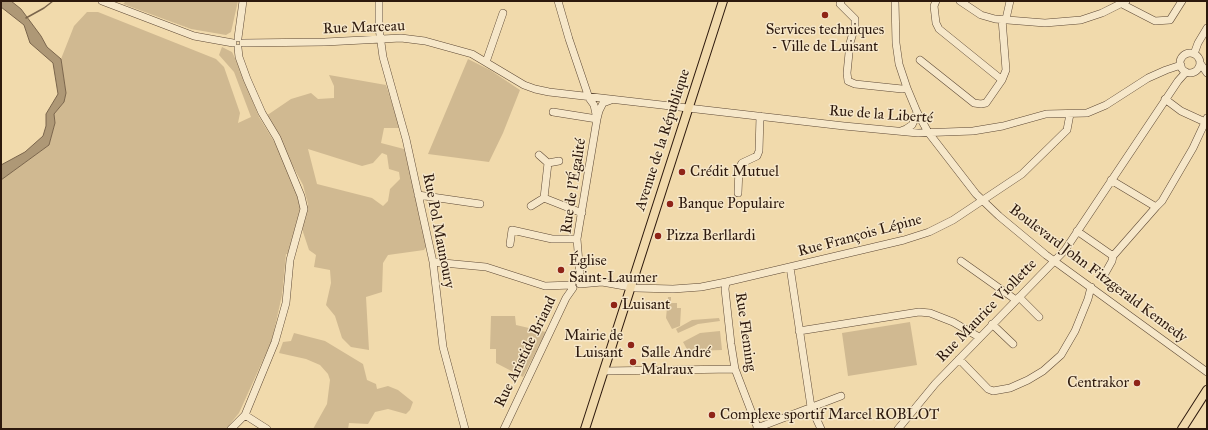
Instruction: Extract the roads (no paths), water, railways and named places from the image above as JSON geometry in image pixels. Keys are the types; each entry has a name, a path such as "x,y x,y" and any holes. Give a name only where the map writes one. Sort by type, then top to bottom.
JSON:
{"main road":[{"name":"Avenue de la République","path":"585,429 723,1"},
{"path":"1182,429 1207,390"}],"street":[{"name":"Rue Marceau","path":"102,1 188,34 238,43 325,42 401,38 425,41 472,54 511,78 535,89 589,98 689,107"},
{"path":"231,429 245,415 275,342 286,303 290,260 304,208 301,196 277,138 262,113 239,57 238,43 243,1"},
{"name":"Rue Pol Maunoury","path":"379,1 380,39 388,79 406,139 433,262 443,346 465,429"},
{"name":"Rue de l'Égalité","path":"558,1 569,39 589,98 594,105 597,118"},
{"path":"841,1 840,4 855,19 855,26 850,43 847,73 848,80 855,84 907,88"},
{"name":"Boulevard John Fitzgerald Kennedy","path":"895,1 896,43 899,64 916,112 928,132 976,194 999,216 1046,254 1207,372"},
{"path":"936,1 934,6 936,23 939,29 1002,80"},
{"path":"960,1 981,15 995,19 1045,24 1081,20 1102,13 1124,3 1155,21 1170,20 1182,1"},
{"path":"920,60 974,103 986,103 1002,80 1006,70 1004,19 1010,1"},
{"path":"486,62 503,13"},
{"path":"1194,54 1198,43 1207,28"},
{"path":"1188,54 1194,54 1199,58 1200,63 1207,73 1193,73 1184,71 1181,65 1183,57 1188,54"},
{"path":"1196,72 1200,63"},
{"path":"1070,114 1088,113 1095,110 1148,78 1181,65"},
{"name":"Rue Maurice Viollette","path":"898,429 934,384 1065,250 1178,80 1186,72"},
{"path":"1103,277 1112,261 1112,256 1162,201 1193,148 1206,120 1181,111 1166,99"},
{"name":"Rue de l'Égalité","path":"576,284 580,275 577,239 597,118 604,103 611,100"},
{"name":"Rue de la Liberté","path":"689,107 899,131 928,132 973,131 1003,126 1046,114 1070,114"},
{"path":"553,112 597,118"},
{"path":"899,131 906,129 912,124 915,119 916,112"},
{"name":"Rue François Lépine","path":"433,262 486,267 545,286 602,282 631,288 673,289 714,285 904,240 928,232 953,220 1022,174 1067,130 1070,114"},
{"path":"738,193 738,168 742,163 756,156 759,151 760,116"},
{"path":"539,155 548,164"},
{"path":"548,164 559,161"},
{"path":"544,198 548,164"},
{"path":"1111,180 1156,207"},
{"path":"418,194 480,204"},
{"path":"544,198 582,213"},
{"path":"531,206 544,198"},
{"path":"510,244 512,230 552,240 577,239"},
{"path":"1077,231 1112,256"},
{"path":"961,261 1017,299 1039,317"},
{"path":"790,267 811,408 820,429"},
{"name":"Rue Fleming","path":"726,282 725,289 735,369 758,429"},
{"name":"Rue Aristide Briand","path":"504,429 566,298 576,284"},
{"path":"959,359 988,389 993,391 1010,388 1028,380 1043,371 1061,355 1075,331 1088,299 1091,287"},
{"path":"799,331 919,312 930,313 953,322 979,337"},
{"path":"992,324 1013,344"},
{"path":"604,371 735,369"},
{"path":"758,429 841,396"},
{"path":"245,415 267,429"}],"waterway":[{"path":"26,18 53,1"}],"place":[{"name":"Services techniques - Ville de Luisant","path":"825,15"},
{"name":"Crédit Mutuel","path":"682,172"},
{"name":"Banque Populaire","path":"670,204"},
{"name":"Pizza Berllardi","path":"658,236"},
{"name":"Église Saint-Laumer","path":"561,270"},
{"name":"Luisant","path":"614,305"},
{"name":"Mairie de Luisant","path":"631,345"},
{"name":"Salle André Malraux","path":"633,362"},
{"name":"Centrakor","path":"1137,383"},
{"name":"Complexe sportif Marcel ROBLOT","path":"712,415"}]}
